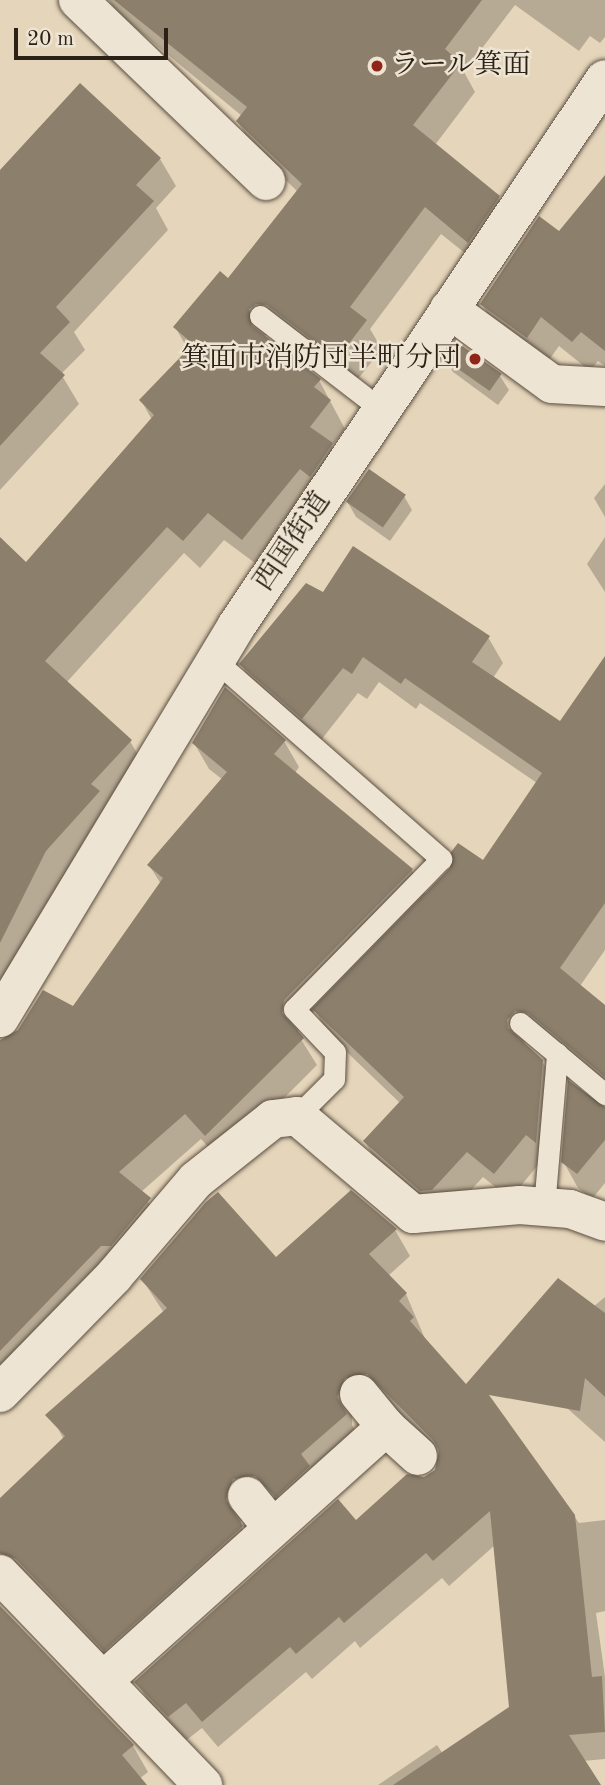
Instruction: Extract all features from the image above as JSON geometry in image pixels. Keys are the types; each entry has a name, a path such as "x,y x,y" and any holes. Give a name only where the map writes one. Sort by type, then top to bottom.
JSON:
{"street":[{"path":"78,0 266,181"},
{"name":"西国街道","path":"2,1011 216,661 449,309 600,98"},
{"path":"449,309 552,384 605,387"},
{"path":"0,1393 114,1276 196,1180 273,1119 297,1116 413,1214 520,1205 570,1209 605,1222"},
{"path":"359,1394 386,1427 418,1456"},
{"path":"104,1680 386,1427"},
{"path":"247,1496 272,1527"},
{"path":"0,1574 203,1785"}],"lane":[{"path":"260,316 382,410"},
{"path":"216,661 441,859 294,1009 335,1052 334,1079 297,1116"},
{"path":"520,1023 605,1094"},
{"path":"544,1207 557,1054"}],"building":[{"path":"114,0 482,0 445,49 461,63 413,125 500,196 468,243 425,207 350,307 367,320 337,359 267,305 256,304 249,309 252,326 321,379 314,387 331,400 310,427 333,443 310,477 300,469 242,540 208,513 183,541 167,527 45,661 132,740 91,784 100,791 46,851 0,943 0,537 26,562 154,415 139,400 193,344 173,327 220,271 228,278 302,184 236,121 247,107"},
{"path":"80,83 161,158 136,185 154,201 56,307 70,322 40,353 65,375 0,446 0,170"},
{"path":"605,175 605,351 581,332 572,342 541,317 527,338 480,304 539,216 559,231"},
{"path":"455,341 502,374 490,391 443,358"},
{"path":"369,469 406,495 383,528 346,502"},
{"path":"353,546 490,636 472,662 560,721 605,656 605,903 560,968 605,1005 605,1077 528,1013 515,1011 507,1020 508,1028 543,1060 536,1143 526,1135 494,1174 467,1152 432,1190 420,1191 363,1141 404,1097 312,1009 450,868 451,852 458,843 483,860 542,773 405,678 401,684 363,657 352,674 343,668 302,719 239,664 306,583 323,592"},
{"path":"225,687 286,740 274,754 413,869 284,1000 282,1013 304,1038 205,1136 185,1114 119,1172 151,1198 111,1246 101,1246 0,1351 0,1040 18,1030 43,990 73,1006 163,878 147,865 227,772 192,743"},
{"path":"568,1080 605,1107 605,1140 577,1174 561,1162"},
{"path":"351,1190 397,1229 369,1254 407,1293 399,1301 414,1317 410,1321 466,1384 558,1278 605,1313 605,1397 585,1378 580,1411 489,1395 575,1515 592,1677 602,1676 605,1732 569,1735 601,1785 393,1785 509,1707 490,1511 433,1561 426,1553 344,1623 339,1617 296,1654 290,1647 202,1722 186,1703 168,1717 134,1682 338,1499 356,1520 407,1474 424,1477 435,1470 439,1450 433,1440 367,1374 345,1378 337,1397 347,1414 301,1454 310,1466 276,1497 255,1476 233,1479 226,1500 243,1526 104,1651 16,1559 0,1553 0,1498 65,1436 45,1415 167,1308 140,1279 206,1202 218,1192 276,1257"},
{"path":"0,1606 134,1745 122,1755 147,1785 0,1785"}],"place":[{"name":"ラール箕面","path":"377,66"},
{"name":"箕面市消防団半町分団","path":"475,359"}]}
